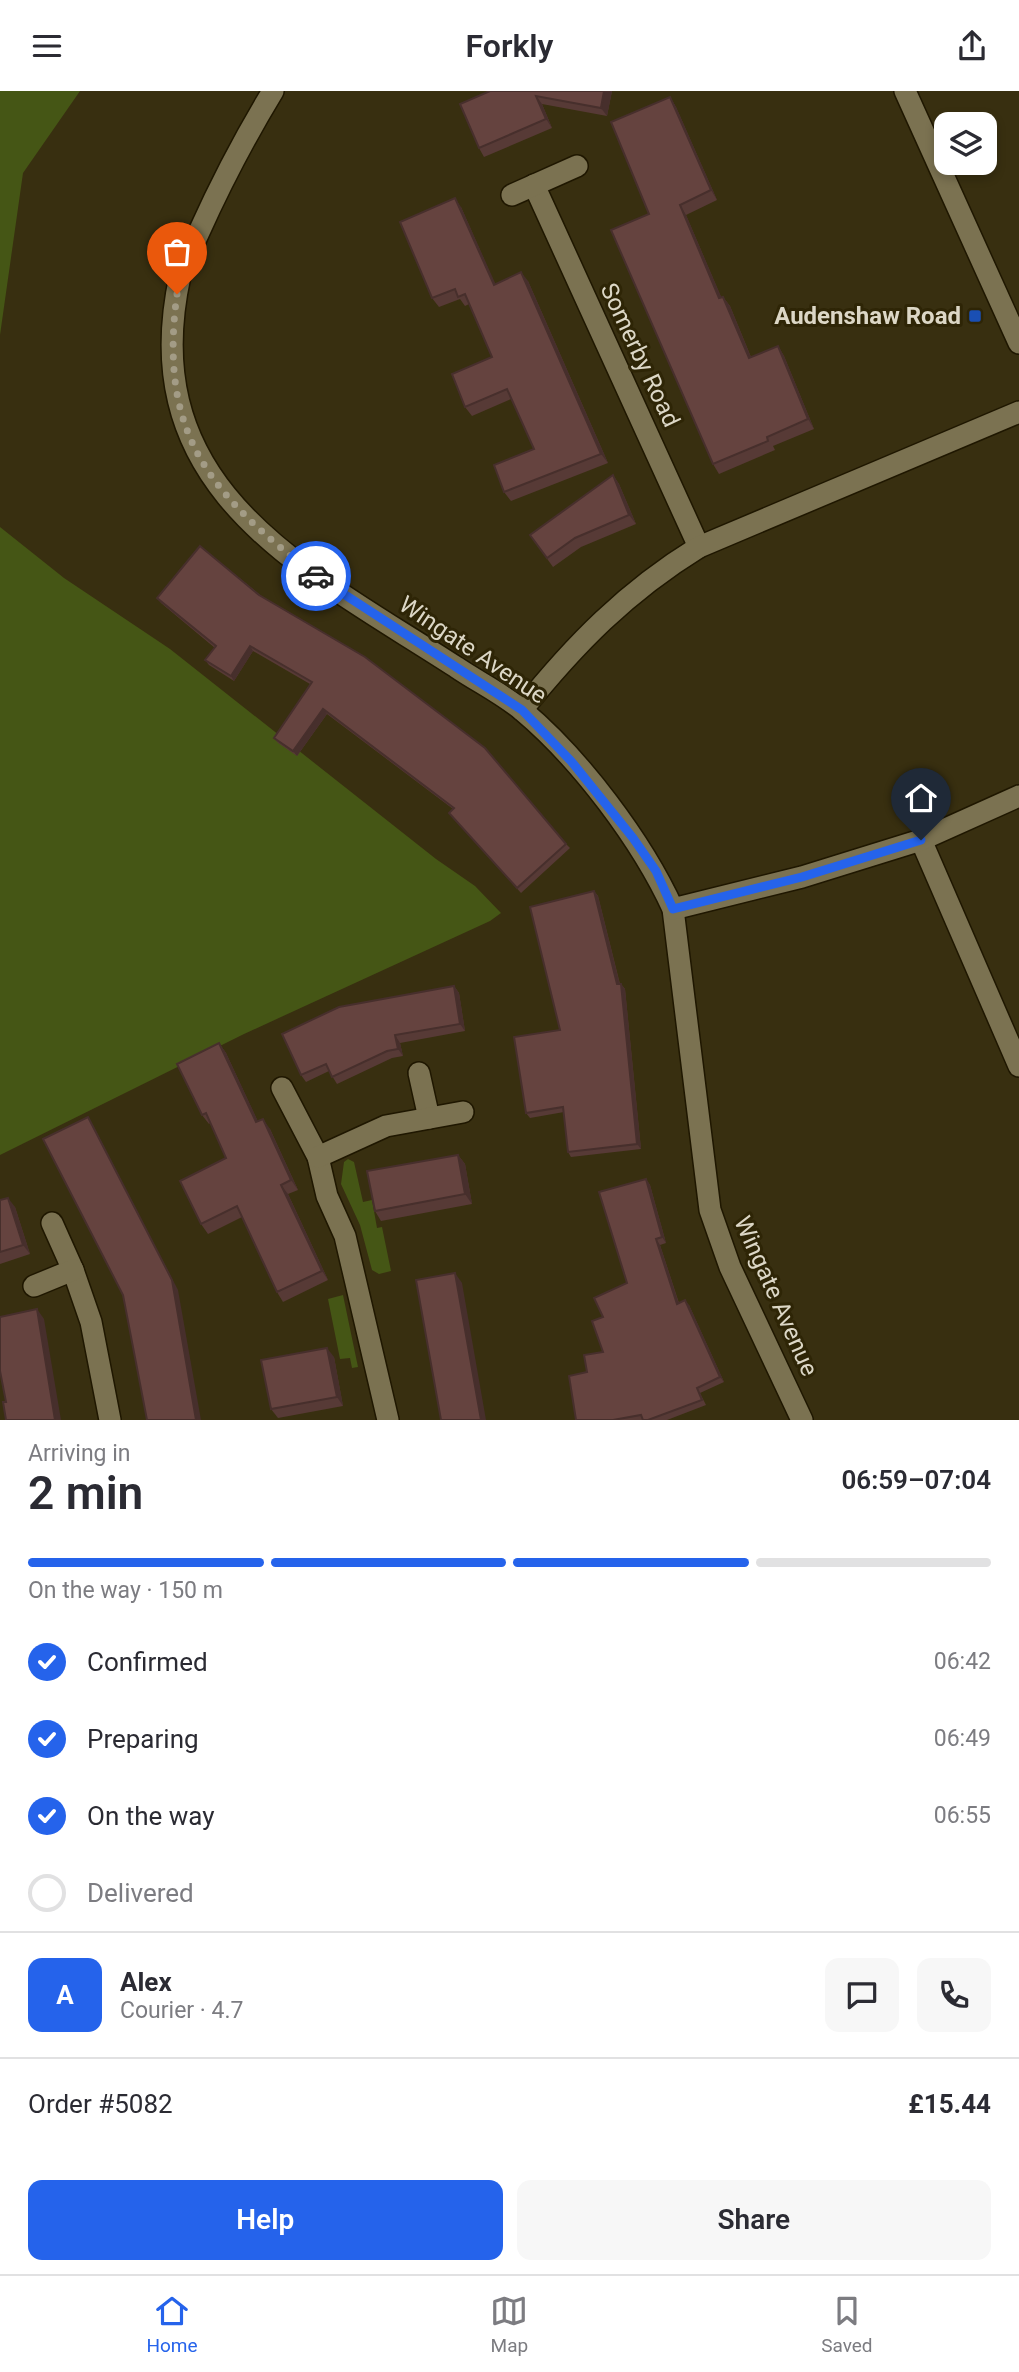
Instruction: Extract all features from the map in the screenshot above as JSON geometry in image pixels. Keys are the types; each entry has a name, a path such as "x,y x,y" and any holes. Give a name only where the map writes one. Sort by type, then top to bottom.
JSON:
{"street":[{"name":"Wingate Avenue","path":"272,91 229,163 180,274 172,335 176,397 199,459 234,507 270,541 316,576 522,710 562,751 633,838 656,871 673,909 710,1210 730,1267 802,1420"},
{"path":"905,91 1019,343"},
{"path":"512,195 577,166"},
{"name":"Somerby Road","path":"534,185 699,547"},
{"path":"522,710 583,637 611,610 662,570 699,547 1019,412"},
{"path":"673,909 802,877 921,840 1019,796"},
{"path":"921,840 1019,1066"},
{"path":"419,1073 429,1118"},
{"path":"282,1088 318,1157 327,1196 345,1236 388,1420"},
{"path":"318,1157 367,1133 463,1112"},
{"path":"52,1223 73,1270 91,1322 110,1420"},
{"path":"33,1286 73,1270"}],"green space":[{"path":"0,91 80,91 23,173 0,335"},
{"path":"0,527 64,578 170,649 436,859 475,886 501,913 490,921 244,1034 0,1155"},
{"path":"348,1159 354,1162 363,1202 372,1200 377,1228 382,1227 391,1271 379,1274 372,1270 360,1225 341,1184 344,1162"},
{"path":"343,1295 358,1367 352,1368 350,1358 340,1359 328,1299"}],"building":[{"path":"490,91 604,91 601,108 536,96 546,119 479,148 460,104"},
{"path":"670,97 711,190 680,205 719,298 723,297 749,358 778,346 808,419 767,437 768,441 713,464 611,230 649,214 611,122"},
{"path":"455,198 494,285 521,272 601,454 504,492 494,465 534,449 507,389 465,407 452,374 492,357 465,294 458,297 455,289 432,298 400,222"},
{"path":"613,475 629,515 575,538 547,558 530,535"},
{"path":"200,546 259,595 365,657 485,748 566,844 517,888 449,813 454,808 323,709 293,751 274,738 312,682 250,646 231,676 205,660 216,646 157,598"},
{"path":"594,891 617,984 621,984 637,1144 568,1152 563,1107 526,1113 514,1037 560,1030 530,907"},
{"path":"454,986 460,1024 395,1035 398,1049 387,1051 332,1077 326,1064 301,1075 282,1034 339,1007"},
{"path":"219,1043 256,1122 263,1119 291,1180 281,1185 322,1271 277,1292 237,1206 201,1224 180,1181 226,1158 206,1113 202,1115 177,1064"},
{"path":"88,1117 172,1280 196,1420 147,1420 123,1295 43,1139"},
{"path":"458,1155 465,1194 375,1211 367,1171"},
{"path":"646,1179 662,1237 656,1239 677,1304 685,1300 720,1377 697,1388 702,1400 648,1420 643,1420 641,1415 613,1420 576,1420 569,1376 587,1372 584,1355 603,1352 592,1321 603,1317 594,1298 627,1283 599,1192"},
{"path":"8,1198 23,1245 0,1252 0,1200"},
{"path":"455,1273 481,1420 441,1420 416,1280"},
{"path":"37,1309 55,1420 6,1420 3,1402 6,1402 0,1371 0,1317"},
{"path":"327,1348 337,1397 271,1409 261,1360"}],"way so far":[{"path":"177,294 172,335 176,397 199,459 234,507 270,541 316,576"}],"place":[{"name":"Audenshaw Road","path":"975,316"}],"route":[{"path":"316,576 522,710 553,740 633,838 656,871 673,909 802,877 921,840"}]}
